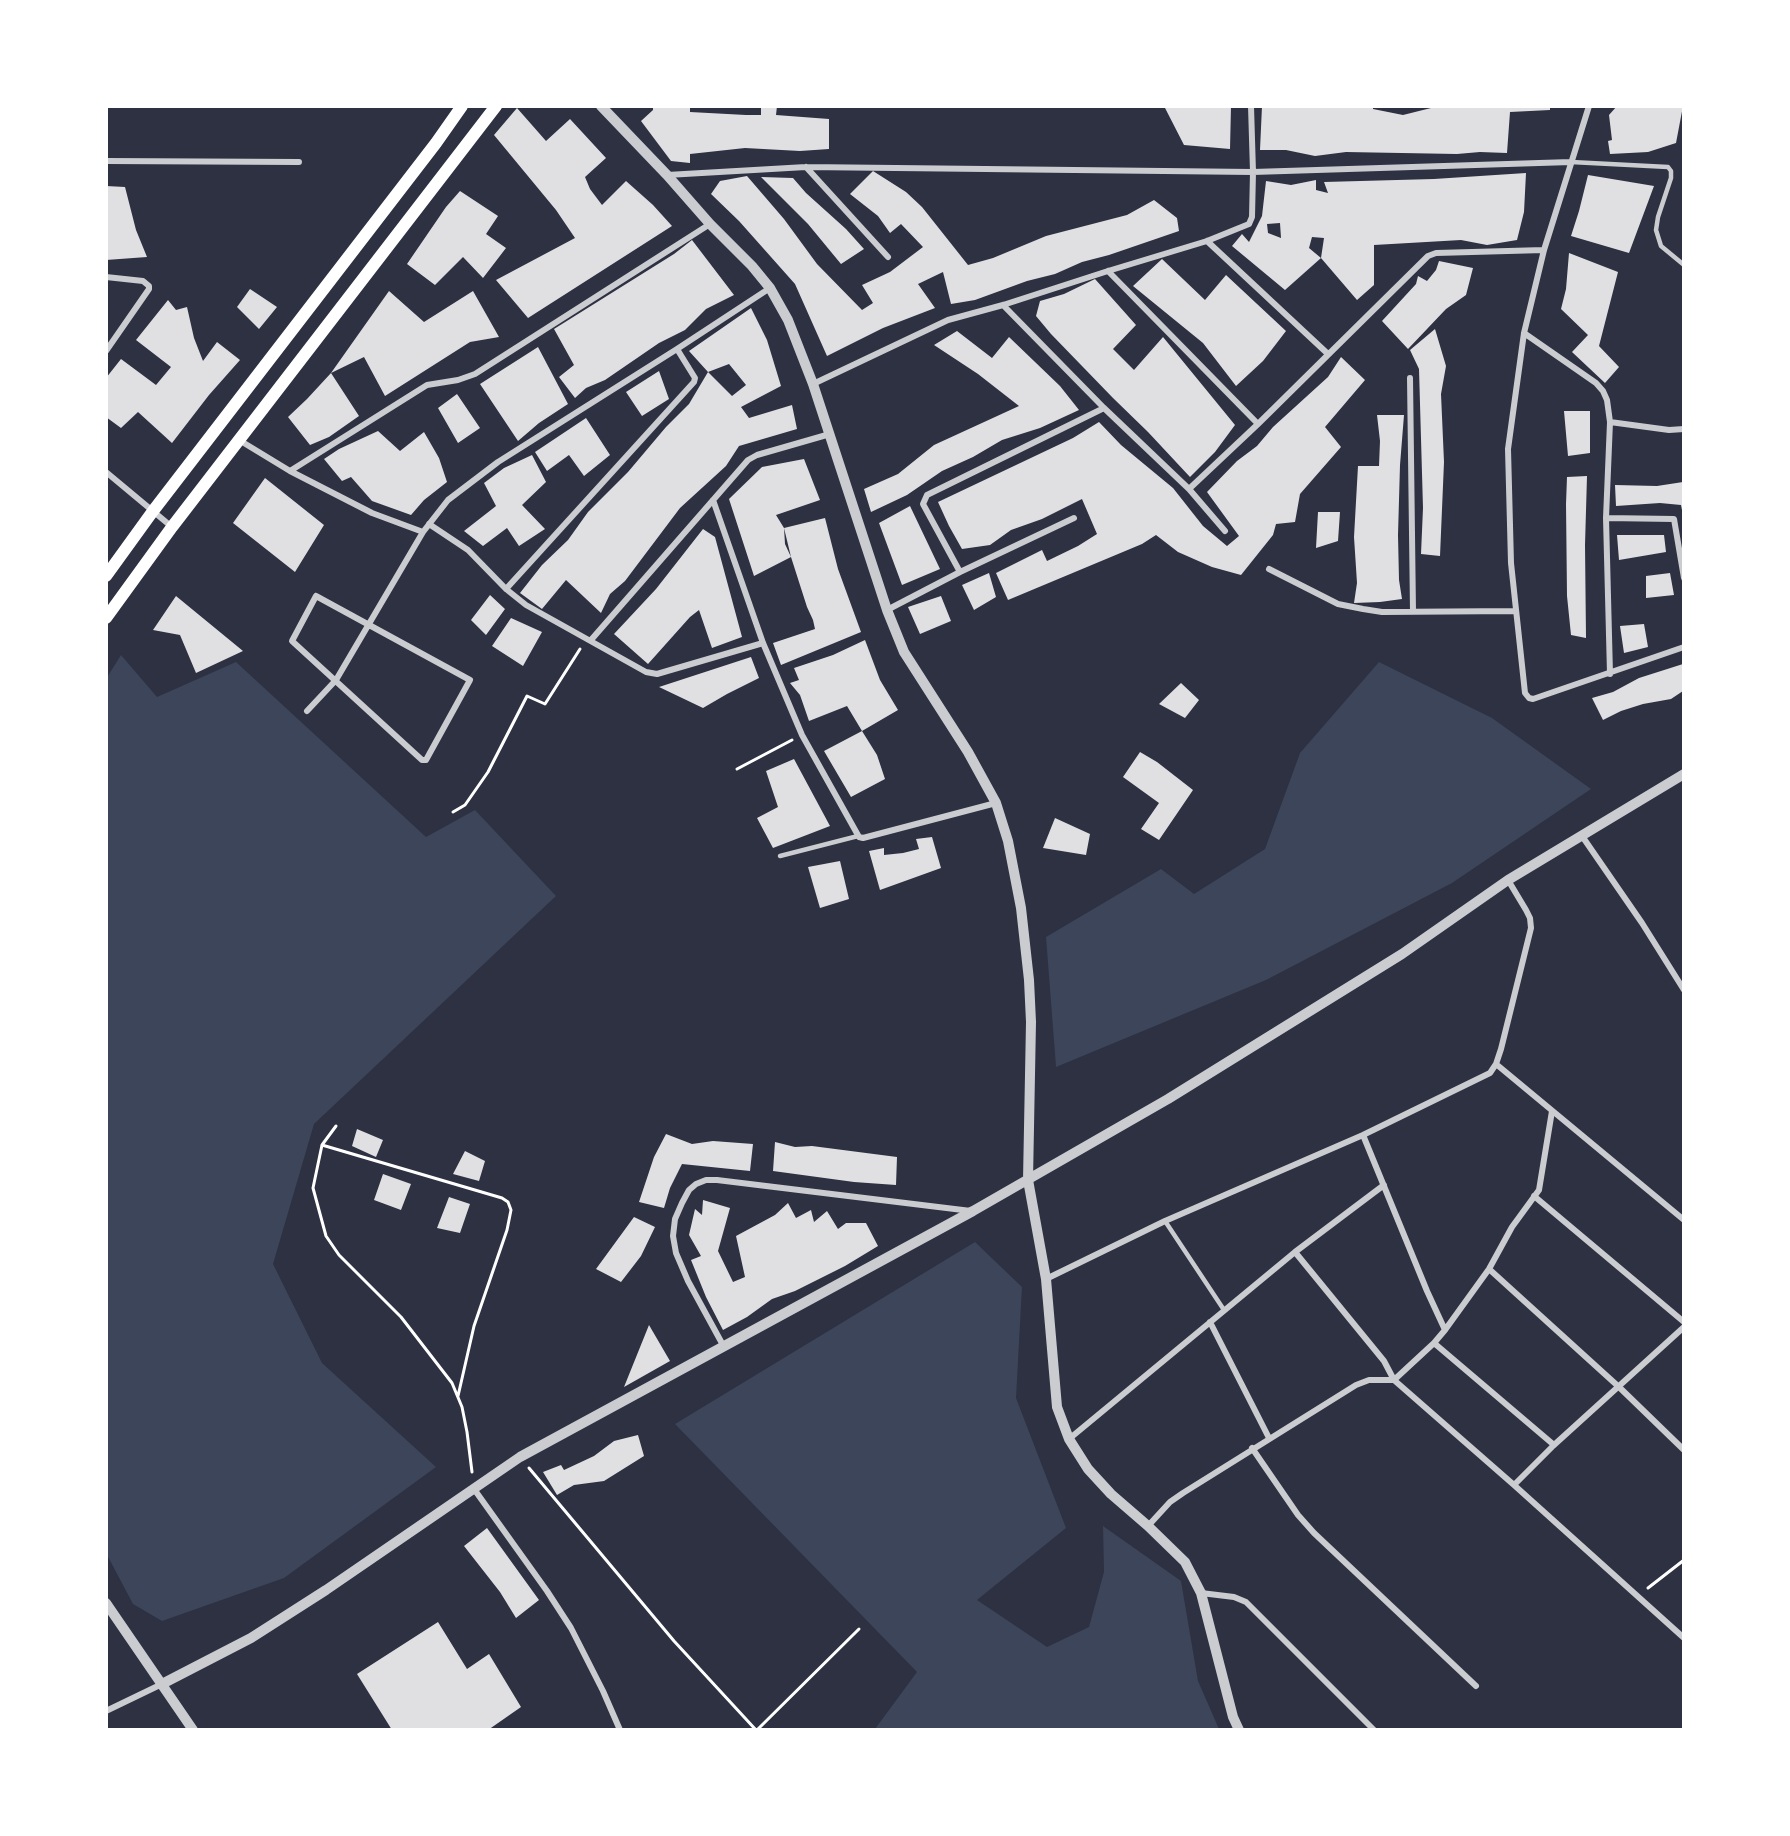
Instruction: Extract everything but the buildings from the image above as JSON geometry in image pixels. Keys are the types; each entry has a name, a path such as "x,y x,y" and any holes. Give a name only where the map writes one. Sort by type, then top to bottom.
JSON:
{"main road":[{"path":"106,576 462,106"},
{"path":"106,618 238,440 496,106"}],"street":[{"path":"601,106 770,288 788,320 813,384 887,610 904,652 968,753 996,803 1008,841 1021,908 1029,980 1031,1022 1028,1180 1046,1280 1057,1407 1069,1439 1088,1469 1111,1494 1185,1562 1201,1593 1233,1717 1239,1730"},
{"path":"813,384 948,320 1207,241 1249,224 1253,172 1251,106"},
{"path":"1589,106 1544,250 1524,333 1508,449 1511,563 1525,693 1528,698 1533,699 1683,647"},
{"path":"106,161 299,162"},
{"path":"667,175 806,167 1253,172 1571,162"},
{"path":"806,167 888,257"},
{"path":"290,471 427,385 458,380 475,374 710,224"},
{"path":"1207,241 1328,354"},
{"path":"1189,489 1428,256 1436,253 1544,250"},
{"path":"1108,271 1258,424"},
{"path":"106,277 142,281 149,286 149,290 106,351"},
{"path":"307,711 336,680 423,532 448,500 498,462 770,288"},
{"path":"1003,305 1104,408 1189,489 1225,531"},
{"path":"1524,333 1596,383 1603,391 1610,422 1606,518 1610,674"},
{"path":"506,589 694,382 695,378 677,349"},
{"path":"1410,378 1413,612"},
{"path":"960,572 923,504 927,495 1104,408"},
{"path":"1610,422 1683,429"},
{"path":"591,640 748,460 757,455 830,434"},
{"path":"238,440 290,471 372,513 423,532"},
{"path":"106,472 172,527"},
{"path":"713,500 763,643 802,735 858,836 862,838 996,803"},
{"path":"887,610 960,572 1074,518"},
{"path":"1606,518 1674,519 1683,578"},
{"path":"429,524 468,550 506,589 526,604 651,674 763,643"},
{"path":"1269,569 1338,604 1382,612 1516,611"},
{"path":"316,596 471,682 426,760 422,760 336,680 291,640 316,596"},
{"path":"106,1711 251,1638 376,1558 520,1457 973,1211 1168,1099 1402,954 1508,880 1683,774"},
{"path":"1582,836 1642,923 1683,990"},
{"path":"1046,1280 1165,1221 1363,1135 1490,1073 1496,1064 1531,928 1530,918 1508,880"},
{"path":"1496,1064 1683,1220"},
{"path":"1148,1526 1170,1502 1252,1448 1356,1385 1369,1380 1394,1380 1434,1343 1446,1330 1489,1269 1512,1227 1541,1185 1552,1111"},
{"path":"1363,1135 1427,1291 1446,1330"},
{"path":"724,1347 688,1281 676,1253 673,1236 675,1219 682,1203 689,1190 696,1184 706,1180 717,1180 973,1211"},
{"path":"1069,1439 1295,1252 1384,1185"},
{"path":"1534,1196 1683,1322"},
{"path":"1295,1252 1384,1361 1394,1380 1683,1638"},
{"path":"1489,1269 1683,1450"},
{"path":"1210,1322 1269,1438"},
{"path":"1514,1485 1554,1445 1683,1327"},
{"path":"1434,1343 1554,1445"},
{"path":"1252,1448 1298,1515 1314,1533 1476,1686"},
{"path":"474,1489 571,1628 620,1730"},
{"path":"1201,1593 1245,1602 1374,1730"},
{"path":"106,1603 194,1730"}],"lane":[{"path":"1571,162 1668,167 1671,171 1671,178 1656,230 1661,246 1683,265"},
{"path":"780,856 858,836"},
{"path":"1165,1221 1224,1310"}],"path":[{"path":"453,812 465,805 488,772 527,696 545,704 577,651 591,640"},
{"path":"737,769 802,735"},
{"path":"336,1126 322,1145 314,1188 326,1236 339,1255 409,1326 452,1383 458,1396 467,1432 474,1489"},
{"path":"322,1145 502,1198 508,1202 511,1210 507,1230 474,1326 458,1396"},
{"path":"520,1457 681,1650 757,1730 859,1629"},
{"path":"1637,1597 1683,1560"}],"shaded area":[{"path":"121,655 157,697 236,662 426,837 475,810 556,896 314,1124 273,1264 322,1363 436,1467 284,1578 162,1621 133,1604 106,1553 106,679"},
{"path":"1379,662 1492,718 1591,789 1452,883 1266,980 1056,1067 1046,937 1161,869 1194,894 1265,849 1300,753"},
{"path":"975,1242 1022,1287 1016,1398 1066,1528 977,1600 1047,1647 1089,1627 1104,1572 1103,1526 1181,1581 1198,1681 1219,1729 875,1729 917,1672 675,1424"}]}
